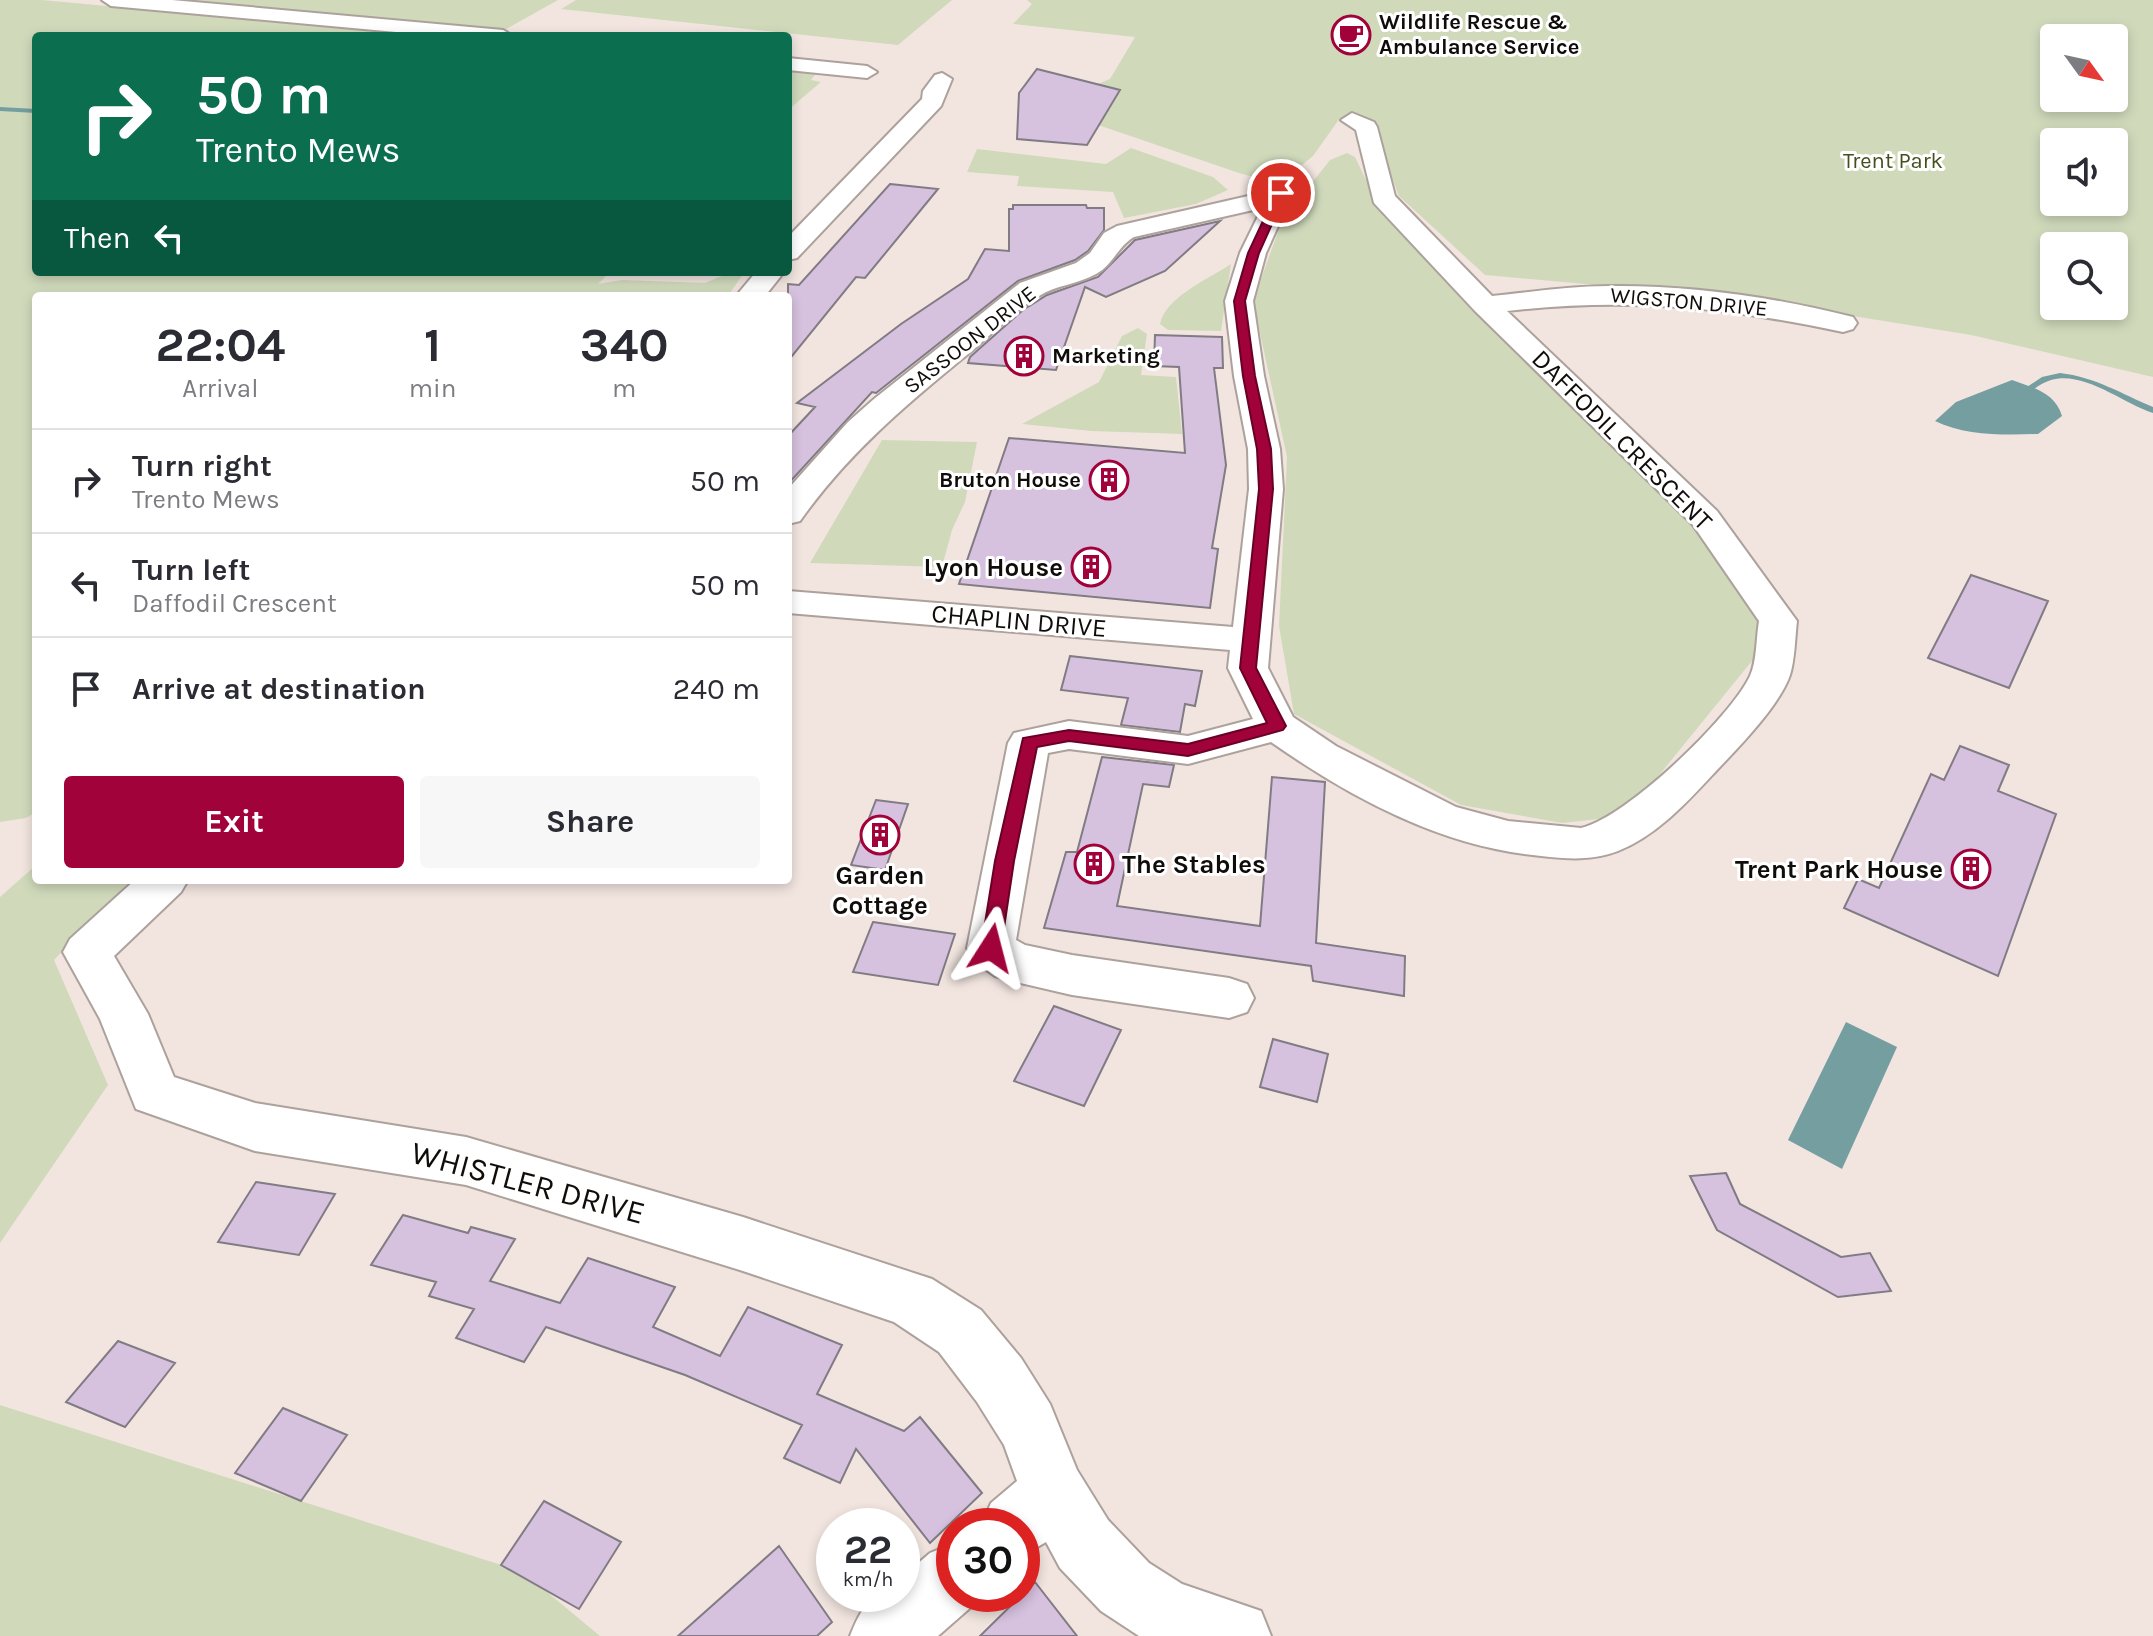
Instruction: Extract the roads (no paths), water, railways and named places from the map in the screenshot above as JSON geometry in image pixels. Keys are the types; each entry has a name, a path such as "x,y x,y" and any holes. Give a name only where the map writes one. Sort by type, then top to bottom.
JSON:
{"street":[{"path":"111,0 459,32"},
{"path":"792,64 867,72"},
{"path":"792,248 933,101 934,91 942,79"},
{"name":"DAFFODIL CRESCENT","path":"1279,195 1253,253 1239,301 1249,376 1264,449 1266,489 1248,668 1277,726 1321,756 1442,819 1508,837 1581,844 1604,839 1635,822 1674,789 1742,718 1770,676 1778,621 1705,518 1485,305 1383,198 1366,127 1352,120"},
{"name":"SASSOON DRIVE","path":"792,508 805,489 859,429 1030,289 1086,269 1099,259 1113,238 1126,231 1279,195"},
{"path":"754,292 768,276"},
{"name":"WIGSTON DRIVE","path":"1485,305 1628,294 1696,299 1843,323"},
{"name":"CHAPLIN DRIVE","path":"792,602 1250,640"},
{"path":"1229,998 1072,975 1012,962 991,948 1005,861 1029,743 1069,735 1188,750 1277,726"},
{"name":"WHISTLER DRIVE","path":"161,884 87,952 123,1014 155,1093 255,1127 466,1161 743,1244 911,1299 960,1331 999,1380 1028,1426 1034,1508"},
{"path":"1040,1513 1084,1544 1125,1587 1165,1613 1236,1636"},
{"path":"885,1636 936,1592"}],"water":[{"path":"2012,380 2049,396 2062,416 2038,434 1972,432 1935,421 1956,402"},
{"path":"1846,1022 1897,1047 1842,1169 1788,1140"}],"waterway":[{"path":"0,109 32,111"},
{"path":"2031,387 2045,378 2060,375 2076,377 2153,410"}],"place":[{"name":"Wildlife Rescue & Ambulance Service","path":"1351,35"},
{"name":"Marketing","path":"1024,356"},
{"name":"Bruton House","path":"1109,480"},
{"name":"Lyon House","path":"1091,567"},
{"name":"Garden Cottage","path":"880,835"},
{"name":"The Stables","path":"1094,864"},
{"name":"Trent Park House","path":"1971,869"}],"park label":[{"name":"Trent Park","path":"1893,161"}]}
